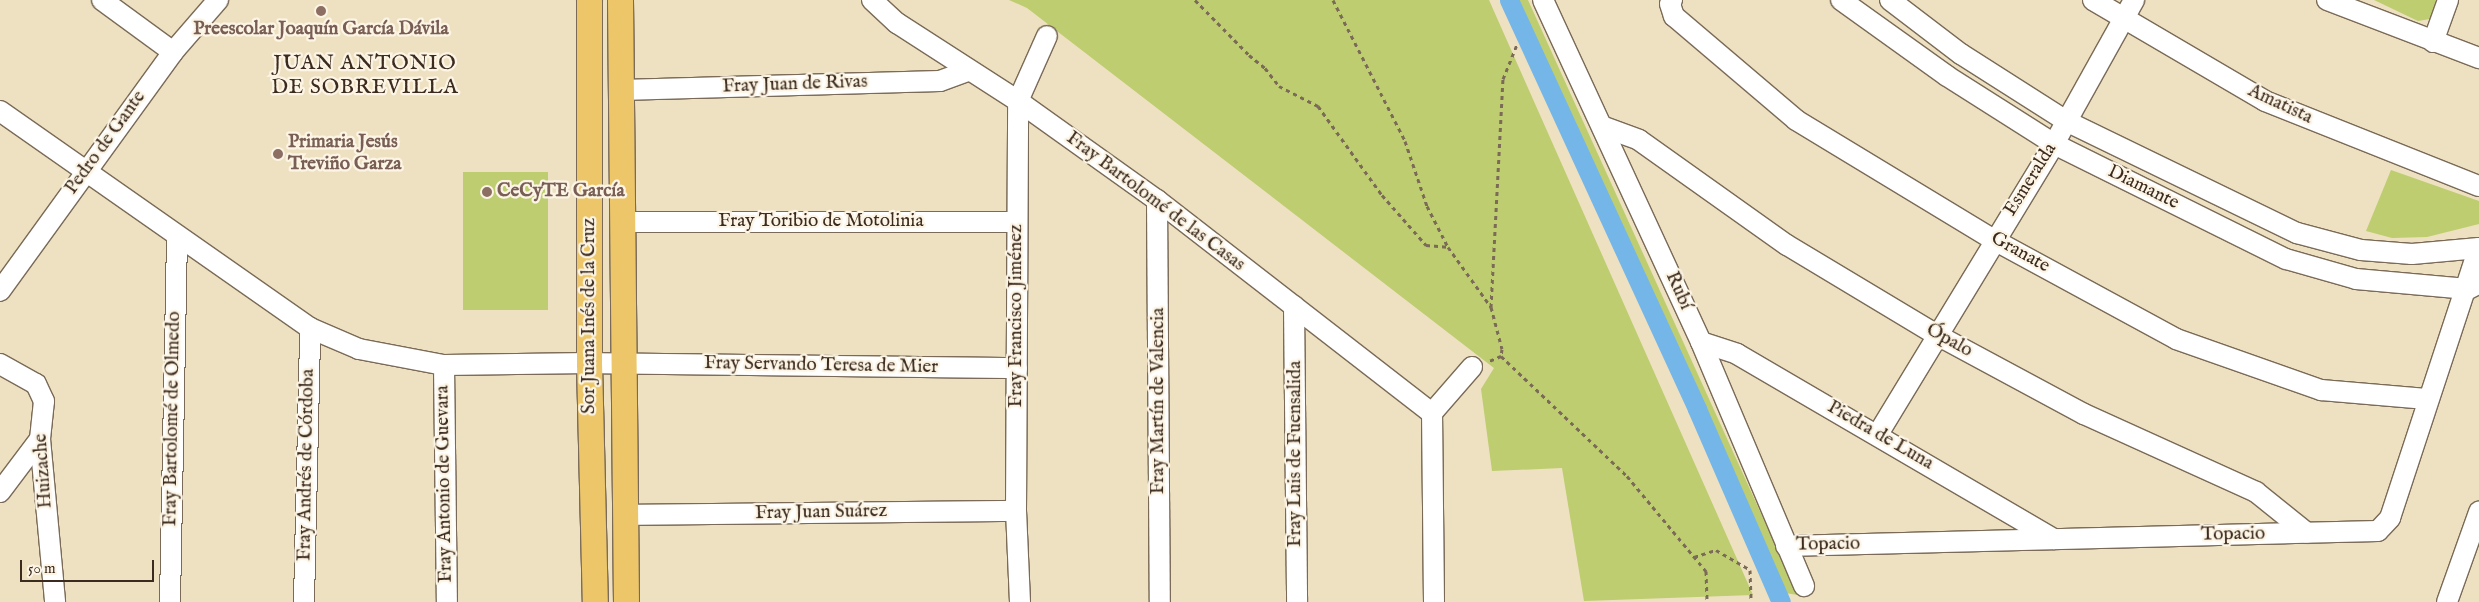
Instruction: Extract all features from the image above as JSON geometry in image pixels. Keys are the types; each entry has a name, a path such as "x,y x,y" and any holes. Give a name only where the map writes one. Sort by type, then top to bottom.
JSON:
{"main road":[{"name":"Sor Juana Inés de la Cruz","path":"589,0 589,363 595,602"},
{"name":"Sor Juana Inés de la Cruz","path":"620,0 626,364 626,602"}],"street":[{"path":"102,0 173,52"},
{"name":"Pedro de Gante","path":"2,285 173,52 218,0"},
{"name":"Fray Bartolomé de las Casas","path":"872,0 897,23 966,71 1018,101 1158,200 1432,413"},
{"name":"Rubí","path":"1543,0 1604,127 1700,342 1804,586"},
{"name":"Granate","path":"1672,0 1670,4 1674,16 1796,120 1994,240 2176,339 2321,390 2427,399"},
{"name":"Diamante","path":"1841,0 1947,76 2054,144 2294,262 2356,279 2473,286"},
{"name":"Diamante","path":"1890,0 1961,54 2066,121 2297,233 2361,250 2412,254 2479,248"},
{"name":"Amatista","path":"2093,0 2264,100 2479,186"},
{"name":"Esmeralda","path":"1878,434 2054,144 2134,0"},
{"path":"2327,0 2479,58"},
{"path":"2433,42 2448,0"},
{"name":"Fray Francisco Jiménez","path":"1020,602 1016,511 1018,101 1047,36"},
{"name":"Fray Juan de Rivas","path":"621,90 940,80 966,71"},
{"name":"Fray Servando Teresa de Mier","path":"0,111 310,328 359,350 444,365 589,363 1017,368"},
{"name":"Ópalo","path":"1604,127 1639,140 1787,245 1937,335 2084,414 2256,492 2307,533"},
{"name":"Fray Martín de Valencia","path":"1158,200 1160,602"},
{"name":"Fray Toribio de Motolinia","path":"624,222 1017,222"},
{"name":"Fray Bartolomé de Olmedo","path":"170,602 177,236"},
{"name":"Topacio","path":"1786,546 2378,531 2385,526 2427,399 2473,286 2479,248"},
{"name":"Fray Luis de Fuensalida","path":"1294,306 1297,602"},
{"name":"Fray Andrés de Córdoba","path":"304,602 310,328"},
{"name":"Piedra de Luna","path":"1700,342 1736,354 1878,434 2054,539"},
{"name":"Huizache","path":"0,364 36,384 42,392 44,401 40,439 55,602"},
{"name":"Fray Antonio de Guevara","path":"444,365 447,602"},
{"path":"1434,602 1432,413 1472,367"},
{"path":"0,492 40,439"},
{"name":"Fray Juan Suárez","path":"626,515 1016,511"},
{"path":"2447,602 2479,512"}],"path":[{"path":"1195,0 1248,56 1265,68 1279,86 1318,106 1382,195 1426,245 1448,247"},
{"path":"1333,0 1405,141 1427,206 1448,247 1491,307"},
{"path":"1501,356 1502,348 1491,307 1503,79 1518,44"},
{"path":"1472,367 1501,356"},
{"path":"1501,356 1627,476 1706,571 1707,602"},
{"path":"1694,557 1716,550 1750,570 1751,602"}],"green space":[{"path":"1009,0 1489,0 1753,595 1584,601 1562,468 1492,471 1481,389 1494,368 1027,8"},
{"path":"1519,0 1528,0 1798,595 1785,593"},
{"path":"2374,0 2436,0 2430,19 2418,21"},
{"path":"2391,170 2479,201 2479,224 2427,237 2392,238 2366,231"},
{"path":"463,172 548,172 548,310 463,310"}],"waterway":[{"path":"1509,0 1697,409 1781,602"}],"place":[{"name":"Preescolar Joaquín García Dávila","path":"321,11"},
{"name":"Primaria Jesús Treviño Garza","path":"278,154"},
{"name":"CeCyTE García","path":"487,192"}],"district":[{"name":"JUAN ANTONIO DE SOBREVILLA","path":"365,76"}]}
